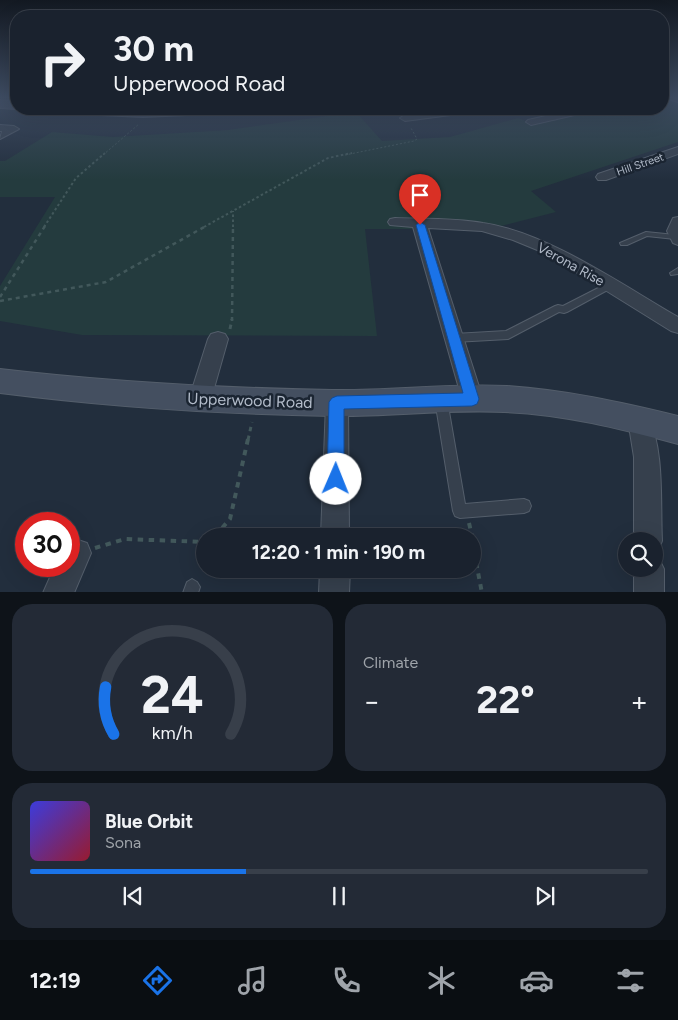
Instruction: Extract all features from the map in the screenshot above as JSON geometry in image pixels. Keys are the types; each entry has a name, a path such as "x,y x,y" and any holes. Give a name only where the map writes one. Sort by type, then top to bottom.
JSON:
{"street":[{"path":"0,128 14,129 0,136"},
{"name":"Hill Street","path":"602,177 678,150"},
{"path":"677,238 675,226 678,221"},
{"name":"Verona Rise","path":"395,222 420,225 483,227 518,237 552,251 678,326"},
{"path":"420,225 472,399"},
{"path":"200,398 218,339"},
{"name":"Upperwood Road","path":"0,381 132,395 257,401 528,400 603,412 678,430"},
{"path":"335,528 337,402"},
{"path":"640,420 646,457 648,532"},
{"path":"58,592 64,577"},
{"path":"649,577 649,592"},
{"path":"334,592 335,578"}],"lane":[{"path":"624,244 646,234 677,238"},
{"path":"454,338 508,335 558,308 564,310 610,285"},
{"path":"440,400 460,511 524,506"}],"path":[{"path":"0,297 76,178 139,125"},
{"path":"0,301 106,282 328,158 414,141 417,139 409,125"},
{"path":"218,339 227,337 232,324 233,211"},
{"path":"222,528 230,519 257,401"},
{"path":"80,550 125,539 196,542"},
{"path":"479,578 482,592"}],"green space":[{"path":"266,125 367,125 382,141 450,137 494,125 678,125 678,142 531,191 556,212 501,226 478,223 412,224 413,229 365,229 377,336 82,335 0,321 0,286 55,197 0,197 0,161 5,161 52,132 113,137 228,130"}],"route":[{"path":"336,479 337,402 472,399 420,225"}]}
